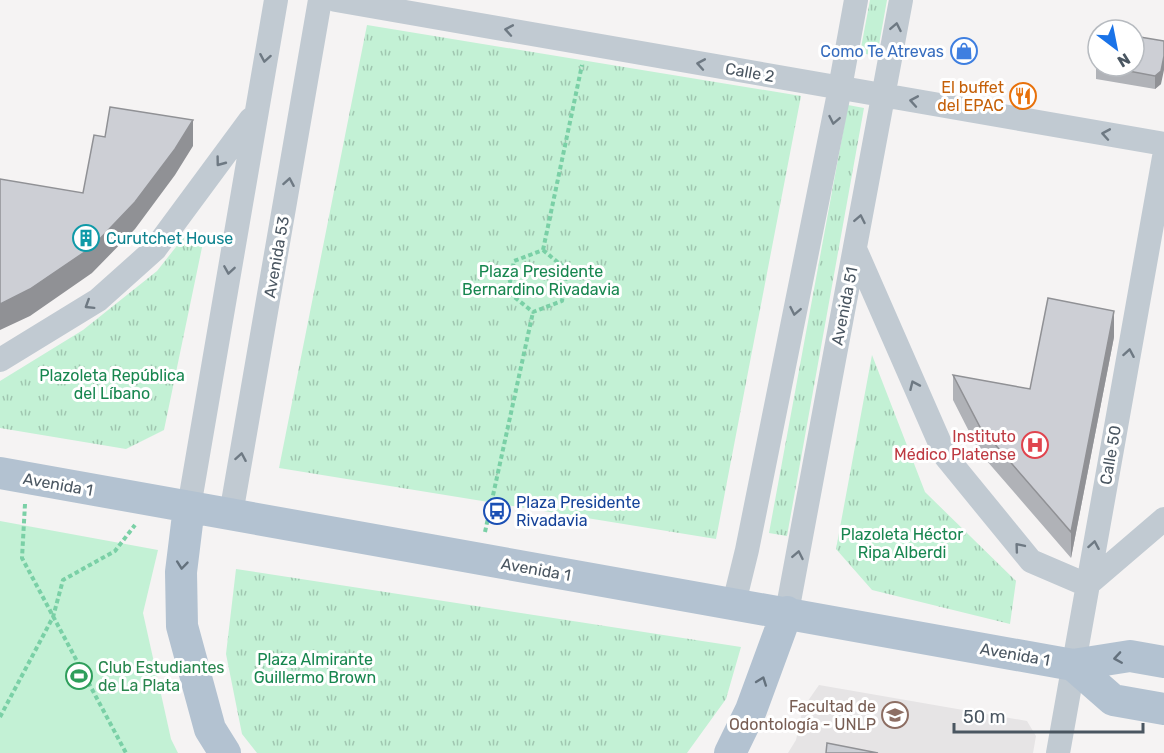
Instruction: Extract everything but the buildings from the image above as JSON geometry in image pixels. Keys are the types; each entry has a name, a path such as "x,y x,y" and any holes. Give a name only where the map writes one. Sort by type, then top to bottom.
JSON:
{"main road":[{"name":"Avenida 1","path":"13,476 787,612 1072,665 1130,656 1164,662"},
{"path":"189,507 181,572 182,626 210,729 225,753"},
{"path":"729,753 751,710 787,612"},
{"name":"Avenida 1","path":"1072,665 1113,699 1164,709"}],"street":[{"path":"189,507 276,0"},
{"name":"Avenida 53","path":"231,514 320,0"},
{"name":"Calle 2","path":"336,0 1164,144"},
{"path":"734,603 747,550 856,0"},
{"name":"Avenida 51","path":"787,612 901,0"},
{"path":"0,360 98,300 155,249 255,115"},
{"name":"Calle 50","path":"1058,753 1164,157"},
{"path":"855,249 946,457 1031,561 1087,585 1164,519"}],"path":[{"path":"543,250 587,44"},
{"path":"533,312 508,292 514,261 543,250"},
{"path":"533,312 562,301 567,270 543,250"},
{"path":"479,559 533,312"},
{"path":"13,476 22,558 126,753"},
{"path":"0,717 53,617 63,580 115,551 153,500"}],"shaded area":[{"name":"Facultad de Odontología - UNLP","path":"819,685 1027,721 1036,736 1033,753 788,753 796,740 803,708"}],"green space":[{"path":"870,0 887,0 877,56 860,53"},
{"name":"Plaza Presidente Bernardino Rivadavia","path":"367,25 801,96 716,539 279,468"},
{"path":"848,105 864,108 787,536 769,533"},
{"name":"Plazoleta República del Líbano","path":"187,233 205,233 164,430 126,449 0,428 0,381 83,330 157,271"},
{"name":"Plazoleta Héctor Ripa Alberdi","path":"872,355 925,492 1016,581 1010,624 872,590 836,549"},
{"name":"Club Estudiantes de La Plata","path":"0,521 158,550 143,613 171,739 178,753 0,753"},
{"name":"Plaza Almirante Guillermo Brown","path":"236,569 741,647 726,699 687,753 257,753 242,734 226,654"}],"place":[{"name":"Como Te Atrevas","path":"964,51"},
{"name":"El buffet del EPAC","path":"1023,96"},
{"name":"Curutchet House","path":"86,238"},
{"name":"Instituto Médico Platense","path":"1035,445"},
{"name":"Plaza Presidente Rivadavia","path":"497,511"},
{"name":"Club Estudiantes de La Plata","path":"79,676"},
{"name":"Facultad de Odontología - UNLP","path":"895,715"}]}
